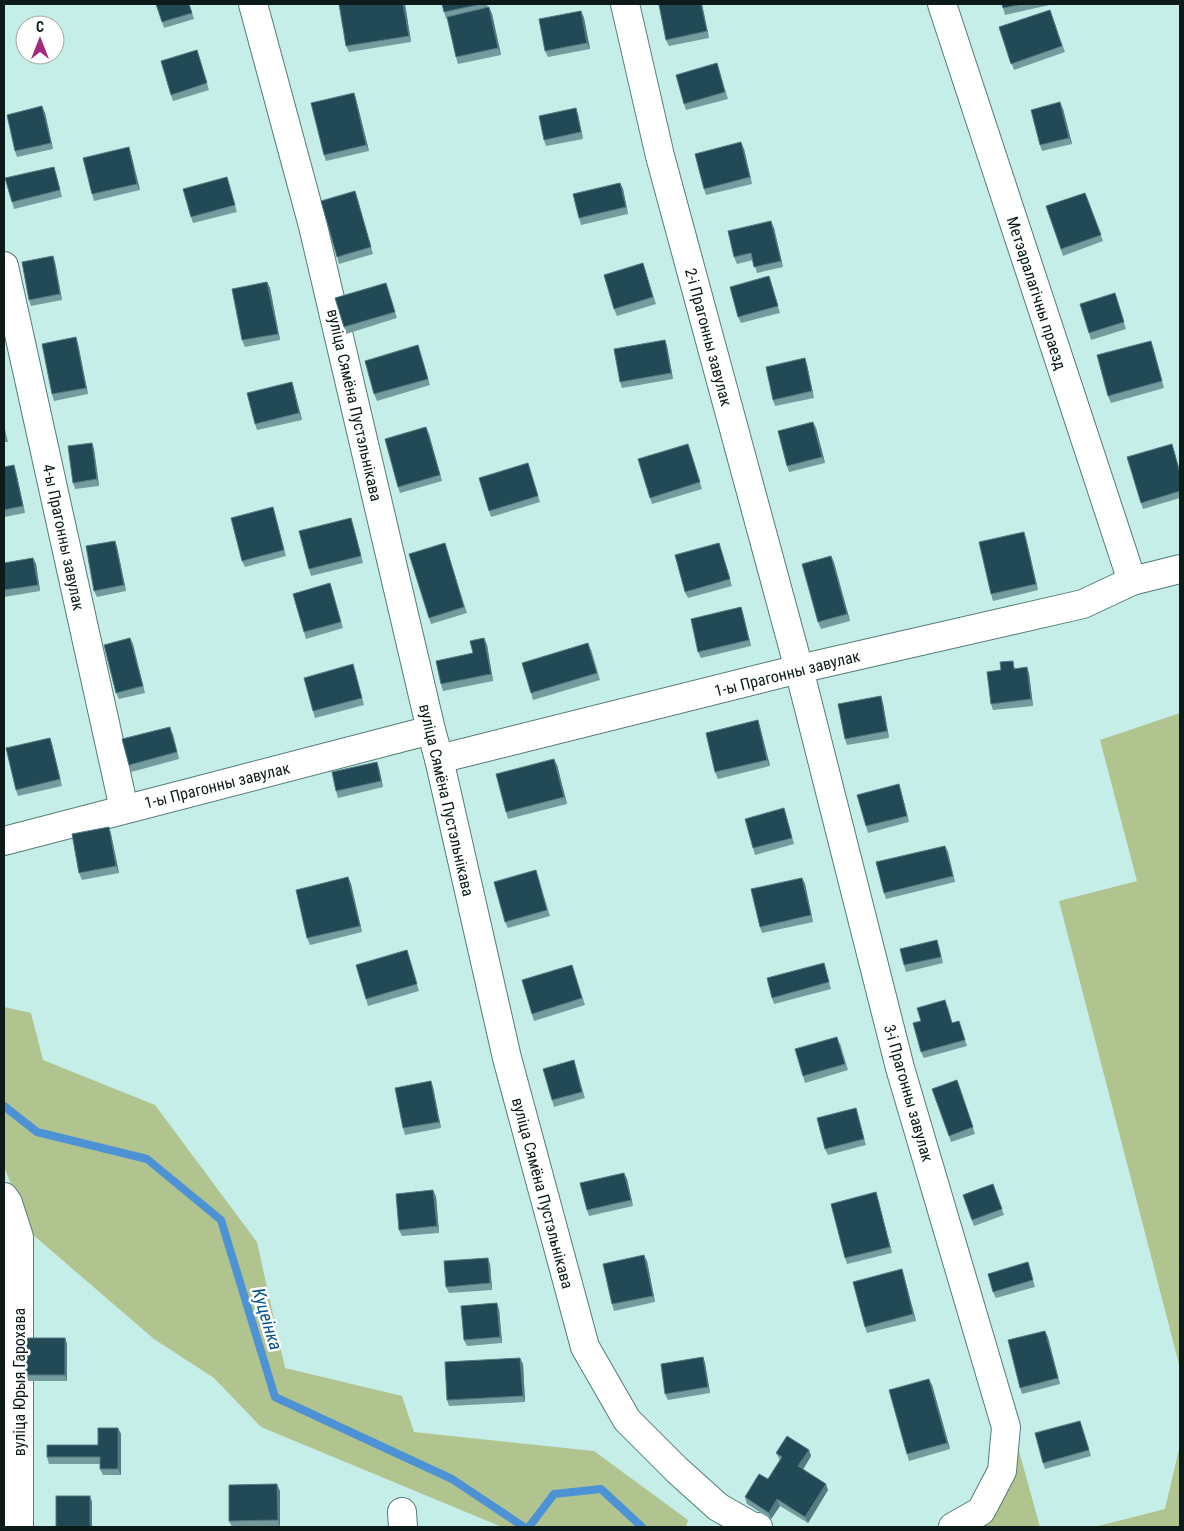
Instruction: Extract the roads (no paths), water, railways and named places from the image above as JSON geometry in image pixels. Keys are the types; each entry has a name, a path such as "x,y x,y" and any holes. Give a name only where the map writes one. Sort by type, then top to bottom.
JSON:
{"street":[{"name":"вуліца Сямёна Пустэльнікава","path":"253,4 313,226 439,759 507,1058 585,1347 627,1420 718,1508 753,1527 758,1527"},
{"name":"2-і Прагонны завулак","path":"625,4 660,156 799,669"},
{"name":"Метэаралагічны праезд","path":"942,4 1132,581"},
{"name":"4-ы Прагонны завулак","path":"4,266 124,809"},
{"name":"1-ы Прагонны завулак","path":"439,759 799,669 1083,604 1132,581 1180,569"},
{"name":"3-і Прагонны завулак","path":"799,669 900,1068 1006,1427 1002,1471 981,1511 953,1527"},
{"name":"1-ы Прагонны завулак","path":"4,840 431,730"},
{"name":"вуліца Юрыя Гарохава","path":"4,1197 8,1203 19,1238 19,1527"}],"waterway":[{"name":"Куцеінка","path":"4,1106 37,1132 147,1159 221,1220 275,1397 452,1479 524,1527"},
{"name":"Куцеінка","path":"529,1527 554,1494 601,1489 642,1527"}]}
